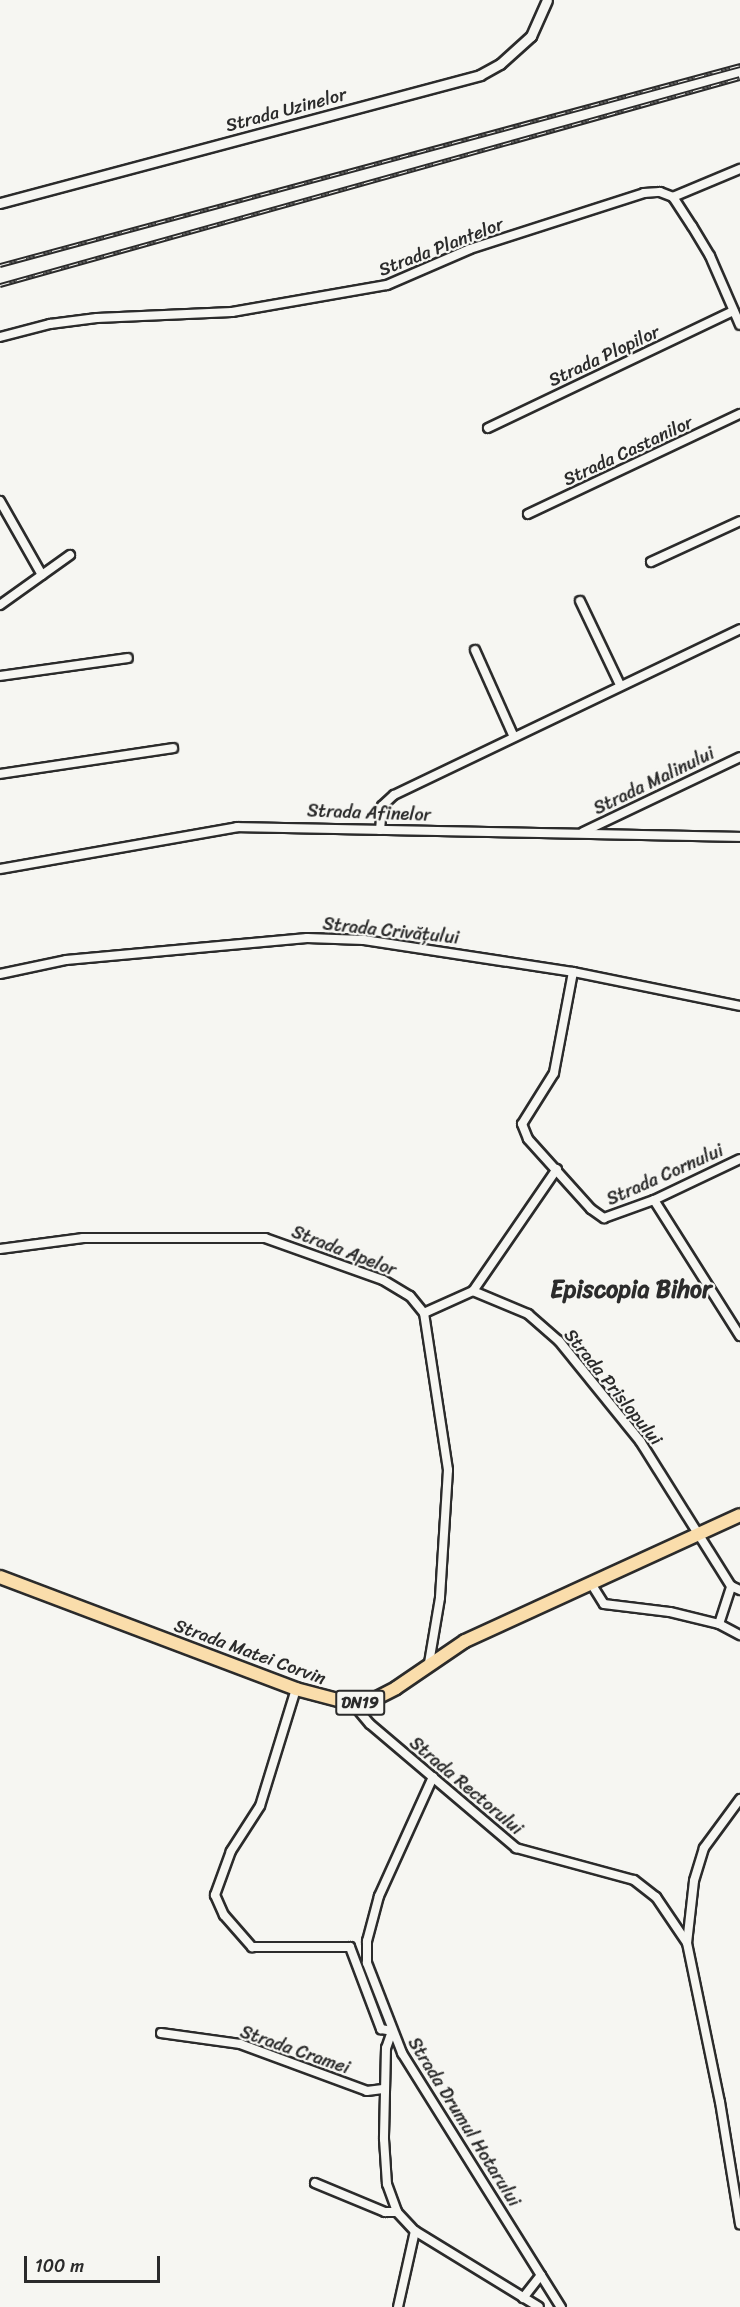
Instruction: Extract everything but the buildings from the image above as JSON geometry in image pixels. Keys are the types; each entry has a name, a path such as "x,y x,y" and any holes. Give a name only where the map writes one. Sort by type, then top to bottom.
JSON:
{"main road":[{"name":"DN19","path":"353,1704 369,1702 396,1688 429,1663 465,1641 592,1585 740,1515"},
{"name":"Strada Matei Corvin","path":"0,1577 296,1689 353,1704"}],"street":[{"name":"Strada Uzinelor","path":"0,203 480,75 518,50 535,28 547,0"},
{"path":"740,168 673,197 710,256 740,325"},
{"name":"Strada Plantelor","path":"0,337 59,323 232,312 387,285 470,249 644,193 660,192 673,197"},
{"name":"Strada Plopilor","path":"488,428 733,311"},
{"name":"Strada Castanilor","path":"528,514 740,414"},
{"path":"0,501 42,575"},
{"path":"651,562 740,521"},
{"path":"0,605 70,555"},
{"path":"580,601 620,686"},
{"path":"380,830 382,806 387,800 740,629"},
{"path":"475,650 514,737"},
{"path":"0,676 128,658"},
{"path":"0,774 173,748"},
{"name":"Strada Malinului","path":"582,833 740,757"},
{"name":"Strada Afinelor","path":"0,869 228,828 309,826 380,830 740,837"},
{"name":"Strada Crivățului","path":"0,974 66,960 307,938 399,944 573,972 740,1006"},
{"name":"Strada Cornului","path":"573,972 554,1073 522,1124 528,1139 591,1209 604,1218 654,1200 740,1158"},
{"path":"429,1663 440,1598 447,1470 424,1313 473,1291 557,1169"},
{"path":"654,1200 740,1336"},
{"name":"Strada Apelor","path":"0,1249 83,1238 265,1238 383,1280 410,1296 424,1313"},
{"name":"Strada Prislopului","path":"473,1291 528,1314 560,1341 640,1440 701,1533 731,1586"},
{"path":"592,1585 604,1604 670,1612 719,1624 740,1635"},
{"path":"719,1624 731,1586 740,1590"},
{"path":"296,1689 260,1806 231,1851 215,1895 224,1915 252,1947 350,1947 381,2029 392,2031 386,2048 383,2088 387,2184 397,2212 415,2231 539,2307"},
{"name":"Strada Rectorului","path":"353,1704 516,1848 634,1880 656,1897 687,1943"},
{"name":"Strada Drumul Hotarului","path":"433,1777 380,1896 367,1941 367,1963 402,2053 561,2307"},
{"path":"740,1799 704,1848 694,1881 687,1943 720,2102 740,2224"},
{"name":"Strada Cramei","path":"161,2032 240,2044 367,2091 383,2088"},
{"path":"315,2183 385,2212 397,2212"},
{"path":"398,2307 415,2231"},
{"path":"524,2298 541,2275"}],"railway":[{"path":"0,265 740,65"},
{"path":"0,285 740,78"}],"district":[{"name":"Episcopia Bihor","path":"631,1290"}]}
